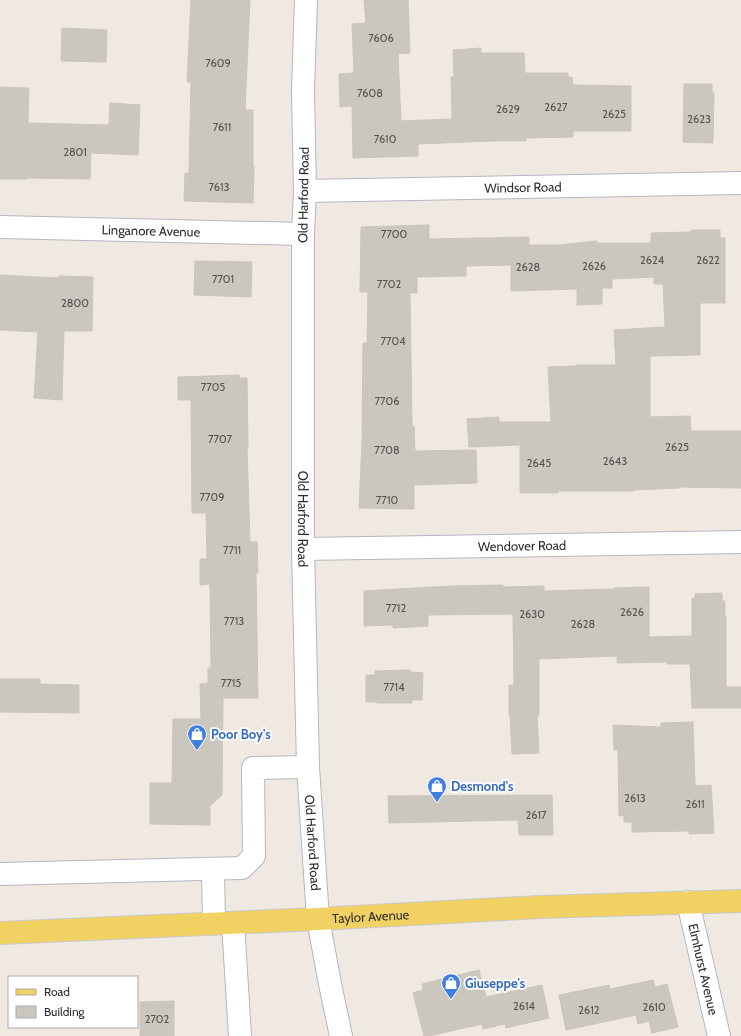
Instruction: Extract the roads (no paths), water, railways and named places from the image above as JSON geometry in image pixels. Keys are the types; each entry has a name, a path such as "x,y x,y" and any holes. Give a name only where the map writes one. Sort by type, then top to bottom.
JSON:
{"main road":[{"name":"Taylor Avenue","path":"0,934 540,907 741,901"}],"street":[{"name":"Old Harford Road","path":"306,0 303,90 305,191 303,234 303,549 308,767 318,919 341,1036"},
{"name":"Windsor Road","path":"305,191 741,183"},
{"name":"Linganore Avenue","path":"0,227 303,234"},
{"name":"Wendover Road","path":"303,549 741,542"},
{"path":"0,874 242,868 254,856 252,768 308,767"},
{"path":"213,869 224,923 240,1036"},
{"name":"Elmhurst Avenue","path":"688,902 719,1036"}],"place":[{"name":"Poor Boy's","path":"197,751"},
{"name":"Desmond's","path":"437,803"},
{"name":"Giuseppe's","path":"451,1000"}]}
